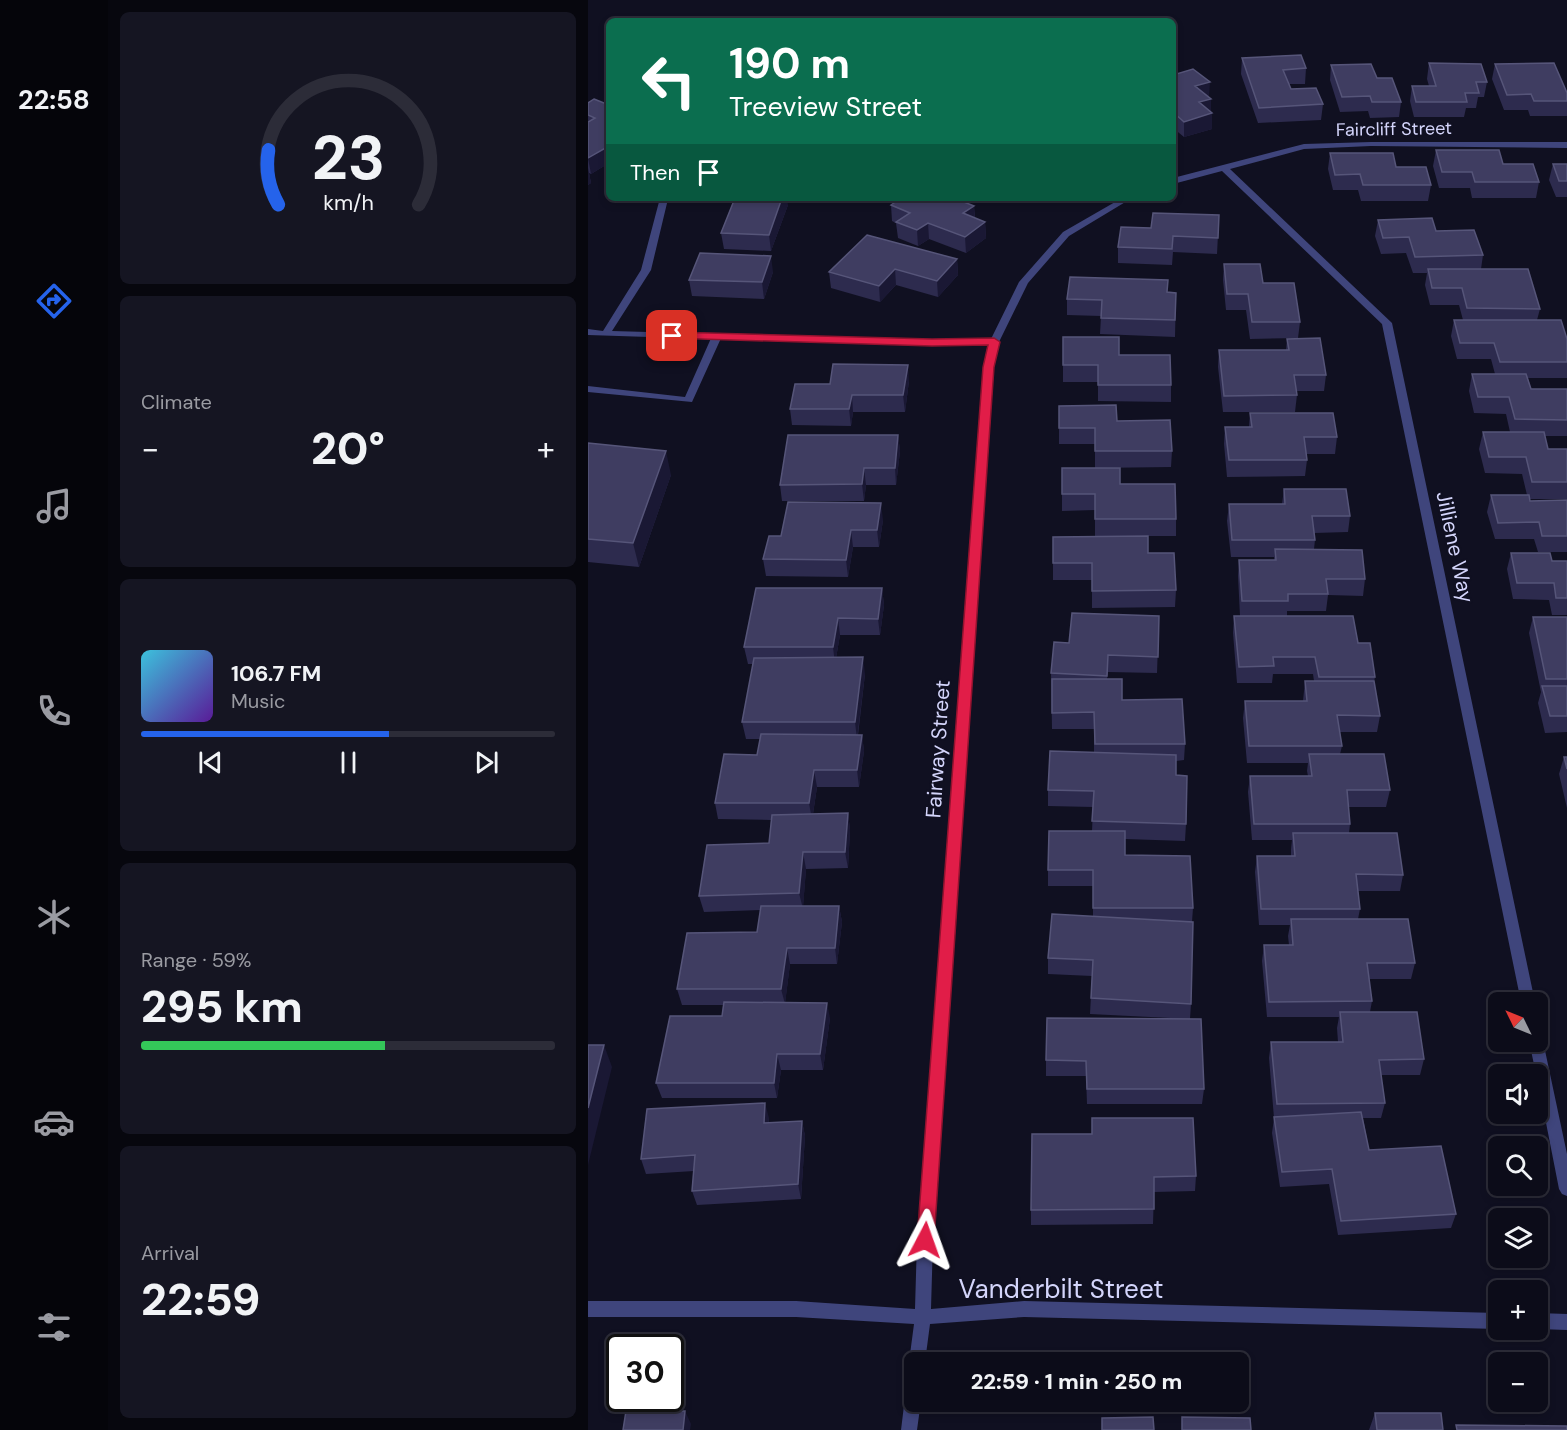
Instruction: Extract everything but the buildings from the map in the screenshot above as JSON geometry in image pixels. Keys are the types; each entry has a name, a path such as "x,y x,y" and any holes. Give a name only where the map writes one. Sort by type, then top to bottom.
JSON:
{"street":[{"name":"Faircliff Street","path":"1223,167 1304,147 1371,144 1567,145"},
{"path":"1176,180 1223,167"},
{"name":"Jilliene Way","path":"1223,167 1387,323 1526,992"},
{"path":"606,334 646,270 663,201"},
{"name":"Fairway Street","path":"918,1352 923,1317 925,1240 989,367 994,342 1024,282 1066,234 1123,201"},
{"path":"588,332 932,343 994,342"},
{"path":"588,389 688,400 717,336"},
{"path":"1538,1052 1567,1189"},
{"name":"Vanderbilt Street","path":"588,1308 796,1309 923,1317 1024,1309 1488,1321"},
{"path":"1548,1322 1567,1322"},
{"path":"909,1430 911,1412"}],"route":[{"path":"672,336 932,343 994,342 989,367 925,1240"}]}
